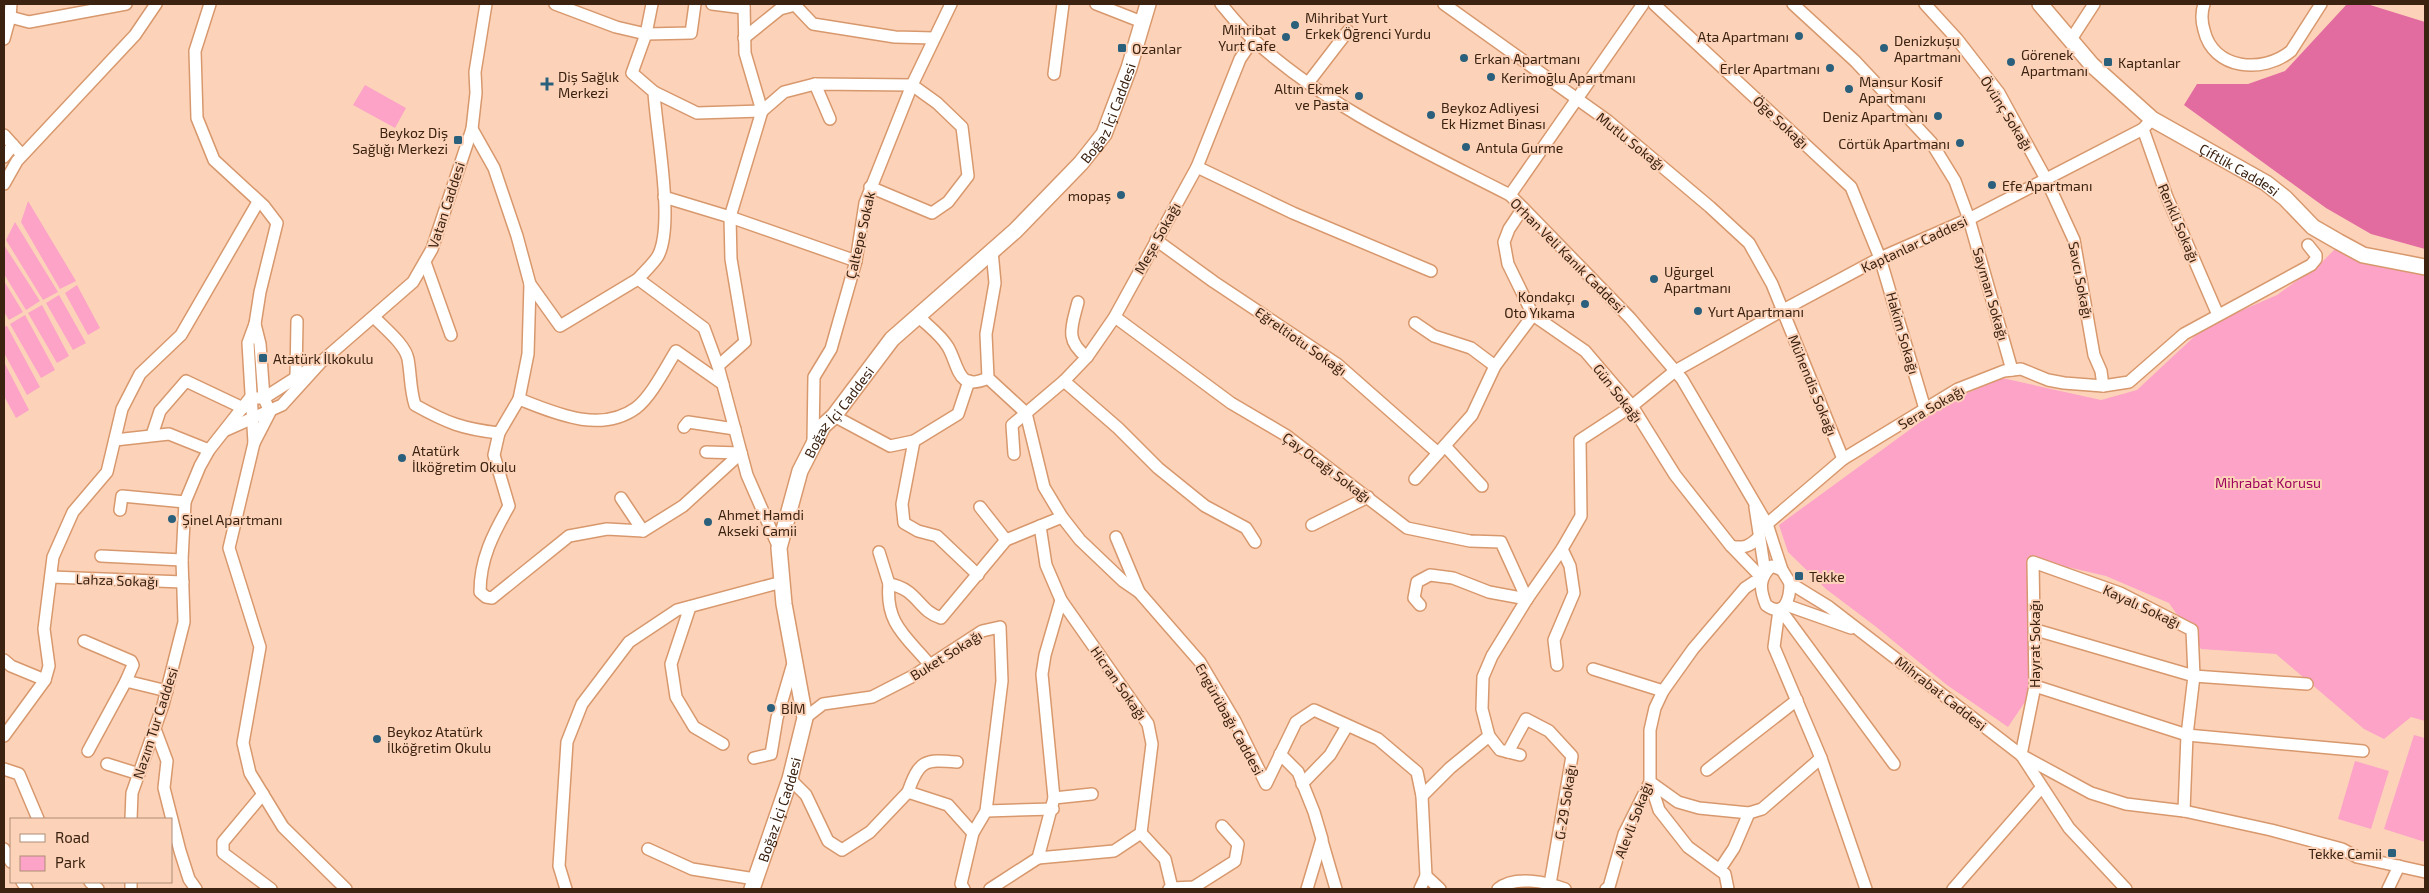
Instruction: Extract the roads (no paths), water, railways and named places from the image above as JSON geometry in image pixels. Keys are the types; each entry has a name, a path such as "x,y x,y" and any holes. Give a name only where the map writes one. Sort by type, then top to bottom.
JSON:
{"main road":[{"name":"Boğaz İçi Caddesi","path":"754,884 790,778 805,718 782,582 779,548 800,471 823,426 834,416 892,339 1015,231 1074,170 1104,134 1129,68 1148,4"},
{"path":"1142,22 1155,4"},
{"name":"Çiftlik Caddesi","path":"2040,4 2070,41 2148,124 2266,182 2313,226 2363,255 2425,268"}],"street":[{"path":"4,39 10,17 10,4"},
{"path":"10,17 29,22 126,4"},
{"path":"4,184 22,155 135,35 156,4"},
{"path":"210,4 195,50 197,118 214,160 277,222 260,292 255,324 248,343 254,443"},
{"name":"Vatan Caddesi","path":"226,430 282,406 321,362 413,282 432,249 472,129 476,93 475,72 486,4"},
{"path":"555,4 616,27 646,34 691,33 695,4"},
{"path":"652,4 646,34 632,73 654,92 697,113 762,111"},
{"path":"712,4 744,6 745,53 762,111"},
{"path":"744,38 780,9 795,4 813,24 895,37 934,38"},
{"name":"Çaltepe Sokak","path":"813,446 814,377 831,349 856,261 864,203 912,86 951,4"},
{"path":"1054,74 1063,4"},
{"path":"1096,4 1142,22"},
{"name":"Orhan Veli Kanık Caddesi","path":"1220,4 1253,40 1308,82 1392,135 1510,196 1523,208 1630,318 1682,379 1767,524 1782,570"},
{"name":"Mutlu Sokağı","path":"1444,4 1577,98 1669,172 1749,244 1772,284 1783,310"},
{"path":"1510,196 1643,4"},
{"name":"Öḡe Sokağı","path":"1654,4 1851,187 1880,258"},
{"name":"Sayman Sokağı","path":"1793,4 1855,61 1931,142 1955,181 1969,219 2012,370"},
{"name":"Övünç Sokağı","path":"1925,4 1957,39 1999,93 2046,179"},
{"path":"2070,41 2094,4"},
{"path":"2204,4 2201,20 2208,44 2218,57 2227,62 2246,64 2274,62 2286,56 2321,4"},
{"path":"1308,82 1348,31"},
{"name":"Meşe Sokağı","path":"1014,454 1012,425 1064,381 1088,357 1115,317 1197,167 1240,59 1253,40"},
{"path":"814,84 830,119"},
{"path":"718,366 745,342 731,259 730,217 762,111 784,92 814,84 912,86 937,103 962,127 968,176 948,202 932,213 870,187"},
{"path":"530,284 560,326 638,279 658,255 664,233 664,197 654,92"},
{"name":"Kaptanlar Caddesi","path":"1562,549 1581,516 1580,440 1632,406 1675,371 1880,258 1969,219 2148,124"},
{"name":"Renkli Sokağı","path":"2148,124 2167,197 2218,315"},
{"path":"472,129 494,168 518,236 530,284 528,354 519,399 499,433 494,455 509,506 489,541 480,575 480,592 486,597 492,598 569,536 607,529 644,531 683,506 741,453"},
{"path":"4,136 22,155"},
{"path":"4,157 13,146"},
{"path":"1197,167 1293,213 1431,271"},
{"name":"Savcı Sokağı","path":"2046,179 2074,240 2094,355 2101,371 2103,386"},
{"path":"664,197 730,217 856,261"},
{"path":"4,736 45,680 49,666 44,629 53,557 73,512 107,472 122,408 140,374 181,334 258,202"},
{"name":"Gün Sokağı","path":"1523,208 1508,229 1504,242 1508,264 1533,315 1585,351 1632,406 1675,475 1731,546 1763,577"},
{"name":"Eğreltiotu Sokağı","path":"1156,240 1214,282 1336,364 1482,486"},
{"path":"2012,370 2021,369 2048,380 2064,383 2103,386 2130,382 2184,334 2311,265 2316,259 2316,255 2308,245"},
{"path":"992,251 995,283 986,334 988,378 1026,413"},
{"name":"Hakim Sokağı","path":"1880,258 1925,409"},
{"path":"425,262 451,334"},
{"path":"638,279 704,328 718,366 747,475 779,548"},
{"path":"1078,302 1071,337 1077,349 1088,357"},
{"name":"Mühendis Sokağı","path":"1783,310 1844,459"},
{"path":"1415,479 1472,415 1495,366 1533,315"},
{"path":"374,316 398,342 408,357 410,388 415,406 449,424 499,433"},
{"path":"918,316 948,346 959,375 969,381 979,382 988,378"},
{"name":"Çay Ocağı Sokağı","path":"1115,317 1231,403 1287,436 1407,528 1470,541 1501,542 1527,599"},
{"path":"296,377 297,321"},
{"path":"1415,323 1434,336 1470,348 1495,366"},
{"path":"255,324 260,344 264,398 270,412 254,443 229,548 260,647 243,743 250,773 283,827 346,889"},
{"path":"519,399 569,418 606,420 637,408 676,351 723,384"},
{"name":"Vatan Caddesi","path":"264,398 321,362"},
{"name":"Sera Sokağı","path":"1767,524 1844,459 1958,389 2012,370"},
{"path":"152,434 160,411 186,381 243,408"},
{"path":"834,416 890,446 914,442 958,414 969,381"},
{"path":"1064,381 1118,428 1158,468 1205,506 1246,528 1255,542"},
{"path":"250,398 264,398"},
{"path":"226,430 250,398"},
{"name":"Engürübağı Caddesi","path":"1026,413 1044,487 1062,517 1080,540 1122,581 1139,592 1200,662 1235,721 1266,784 1296,722 1314,710 1378,739 1417,772 1422,796 1426,876 1420,889"},
{"path":"684,427 688,422 735,428"},
{"name":"Nazım Tur Caddesi","path":"131,818 132,793 167,691 184,622 182,560 185,502 209,450 226,430"},
{"path":"115,440 152,434 169,434 209,450"},
{"path":"914,442 902,504 904,523 918,531 936,536 978,574"},
{"path":"706,452 741,453"},
{"path":"120,510 122,496 185,502"},
{"path":"1312,525 1368,497"},
{"path":"621,498 644,531"},
{"path":"1754,503 1766,605 1774,647 1821,758 1866,889"},
{"path":"980,507 1006,540"},
{"path":"889,584 902,586 932,615 941,618 1006,540 1062,517"},
{"name":"Hicran Sokağı","path":"1040,526 1046,565 1061,600 1148,724 1152,744 1141,833"},
{"path":"1116,537 1139,592"},
{"path":"1731,546 1744,547 1753,544 1758,538"},
{"path":"1520,755 1500,750 1489,736 1482,709 1483,677 1492,656 1527,599 1562,549 1570,566 1574,593 1554,640 1557,665"},
{"path":"879,552 889,584 887,597 893,621 930,665"},
{"path":"101,556 182,560"},
{"name":"Hayrat Sokağı","path":"2021,755 2035,686 2036,630 2033,562"},
{"name":"Kayalı Sokağı","path":"2033,562 2120,593 2192,630 2194,676 2187,735 2184,811"},
{"path":"1763,577 1772,566 1782,570 1790,583 1790,596 1782,608 1774,647"},
{"path":"1420,605 1414,598 1417,582 1430,575 1453,578 1490,592 1527,599"},
{"name":"Lahza Sokağı","path":"51,577 183,582"},
{"name":"Alevli Sokağı","path":"1610,888 1624,834 1650,782 1650,730 1654,708 1663,691 1692,650 1745,588 1763,577"},
{"path":"566,889 559,866 567,742 582,704 629,642 677,610 782,582"},
{"name":"Mihrabat Caddesi","path":"1790,583 1829,607 2021,755"},
{"path":"1038,858 1053,804 1042,674 1044,655 1061,600"},
{"path":"1766,605 1772,609 1782,608 1861,631"},
{"path":"690,606 671,664 676,697 694,727 722,744"},
{"path":"1782,608 1894,764"},
{"name":"Buket Sokağı","path":"805,718 823,704 872,697 930,665 982,631 1000,627 1002,681 986,811 972,833 961,884 964,889"},
{"path":"2036,630 2194,676 2307,684"},
{"path":"84,641 131,661 133,665 88,751"},
{"path":"754,758 771,754 777,718 794,658"},
{"path":"4,660 11,666 45,680"},
{"path":"1593,669 1663,691"},
{"path":"126,680 167,691"},
{"path":"2035,686 2187,735 2363,751"},
{"path":"1707,770 1796,700"},
{"name":"G-29 Sokağı","path":"1508,752 1526,719 1549,731 1572,756 1550,884"},
{"path":"1302,784 1330,755 1347,726"},
{"path":"155,730 167,761 164,788 172,818"},
{"path":"1422,796 1450,768 1489,736"},
{"path":"1280,754 1298,772 1314,812 1336,889"},
{"path":"2021,755 2069,828 2126,889"},
{"path":"2021,755 2090,793 2126,804 2184,811 2271,830 2342,849 2357,857 2425,872"},
{"path":"1650,782 1678,802 1699,808 1749,813 1762,809 1821,758"},
{"path":"790,778 806,795 828,841 842,850 870,832 908,792 914,774 921,764 934,760 957,762"},
{"path":"107,764 139,774"},
{"path":"4,769 19,774 38,818"},
{"path":"1650,782 1659,810 1688,847 1725,874 1728,889"},
{"path":"1953,889 2041,788"},
{"path":"908,792 948,806 972,833"},
{"path":"262,794 223,842 223,853 271,889"},
{"path":"986,811 1053,804 1092,794"},
{"path":"1720,869 1734,848 1749,813"},
{"path":"172,820 189,880 196,889"},
{"path":"990,889 1038,858 1114,851 1141,833 1165,859 1170,889 1194,887 1235,861 1238,844 1222,826"},
{"path":"1307,889 1322,840"},
{"path":"4,849 10,860"},
{"path":"648,849 692,870 754,884"},
{"path":"2388,889 2399,866"},
{"path":"1426,876 1440,889"},
{"path":"1498,889 1502,886 1527,880 1565,889"}],"place":[{"name":"Mihribat Yurt Erkek Öḡrenci Yurdu","path":"1295,25"},
{"name":"Ata Apartmanı","path":"1799,36"},
{"name":"Mihribat Yurt Cafe","path":"1286,37"},
{"name":"Ozanlar","path":"1122,48"},
{"name":"Denizkuşu Apartmanı","path":"1884,48"},
{"name":"Erkan Apartmanı","path":"1464,58"},
{"name":"Görenek Apartmanı","path":"2011,62"},
{"name":"Kaptanlar","path":"2108,62"},
{"name":"Erler Apartmanı","path":"1830,68"},
{"name":"Kerimoḡlu Apartmanı","path":"1491,77"},
{"name":"Diş Sağlık Merkezi","path":"547,84"},
{"name":"Mansur Kosif Apartmanı","path":"1849,89"},
{"name":"Altın Ekmek ve Pasta","path":"1359,96"},
{"name":"Beykoz Adliyesi Ek Hizmet Binası","path":"1431,115"},
{"name":"Deniz Apartmanı","path":"1938,116"},
{"name":"Beykoz Diş Sağlığı Merkezi","path":"458,140"},
{"name":"Cörtük Apartmanı","path":"1960,143"},
{"name":"Antula Gurme","path":"1466,147"},
{"name":"Efe Apartmanı","path":"1992,185"},
{"name":"mopaş","path":"1121,195"},
{"name":"Uḡurgel Apartmanı","path":"1654,279"},
{"name":"Kondakçı Oto Yıkama","path":"1585,304"},
{"name":"Yurt Apartmanı","path":"1698,311"},
{"name":"Atatürk İlkokulu","path":"263,358"},
{"name":"Atatürk İlköğretim Okulu","path":"402,458"},
{"name":"Şinel Apartmanı","path":"172,519"},
{"name":"Ahmet Hamdi Akseki Camii","path":"708,522"},
{"name":"Tekke","path":"1799,576"},
{"name":"BİM","path":"771,708"},
{"name":"Beykoz Atatürk İlköğretim Okulu","path":"377,739"},
{"name":"Tekke Camii","path":"2392,853"}],"park label":[{"name":"Mihrabat Korusu","path":"2268,482"}]}
